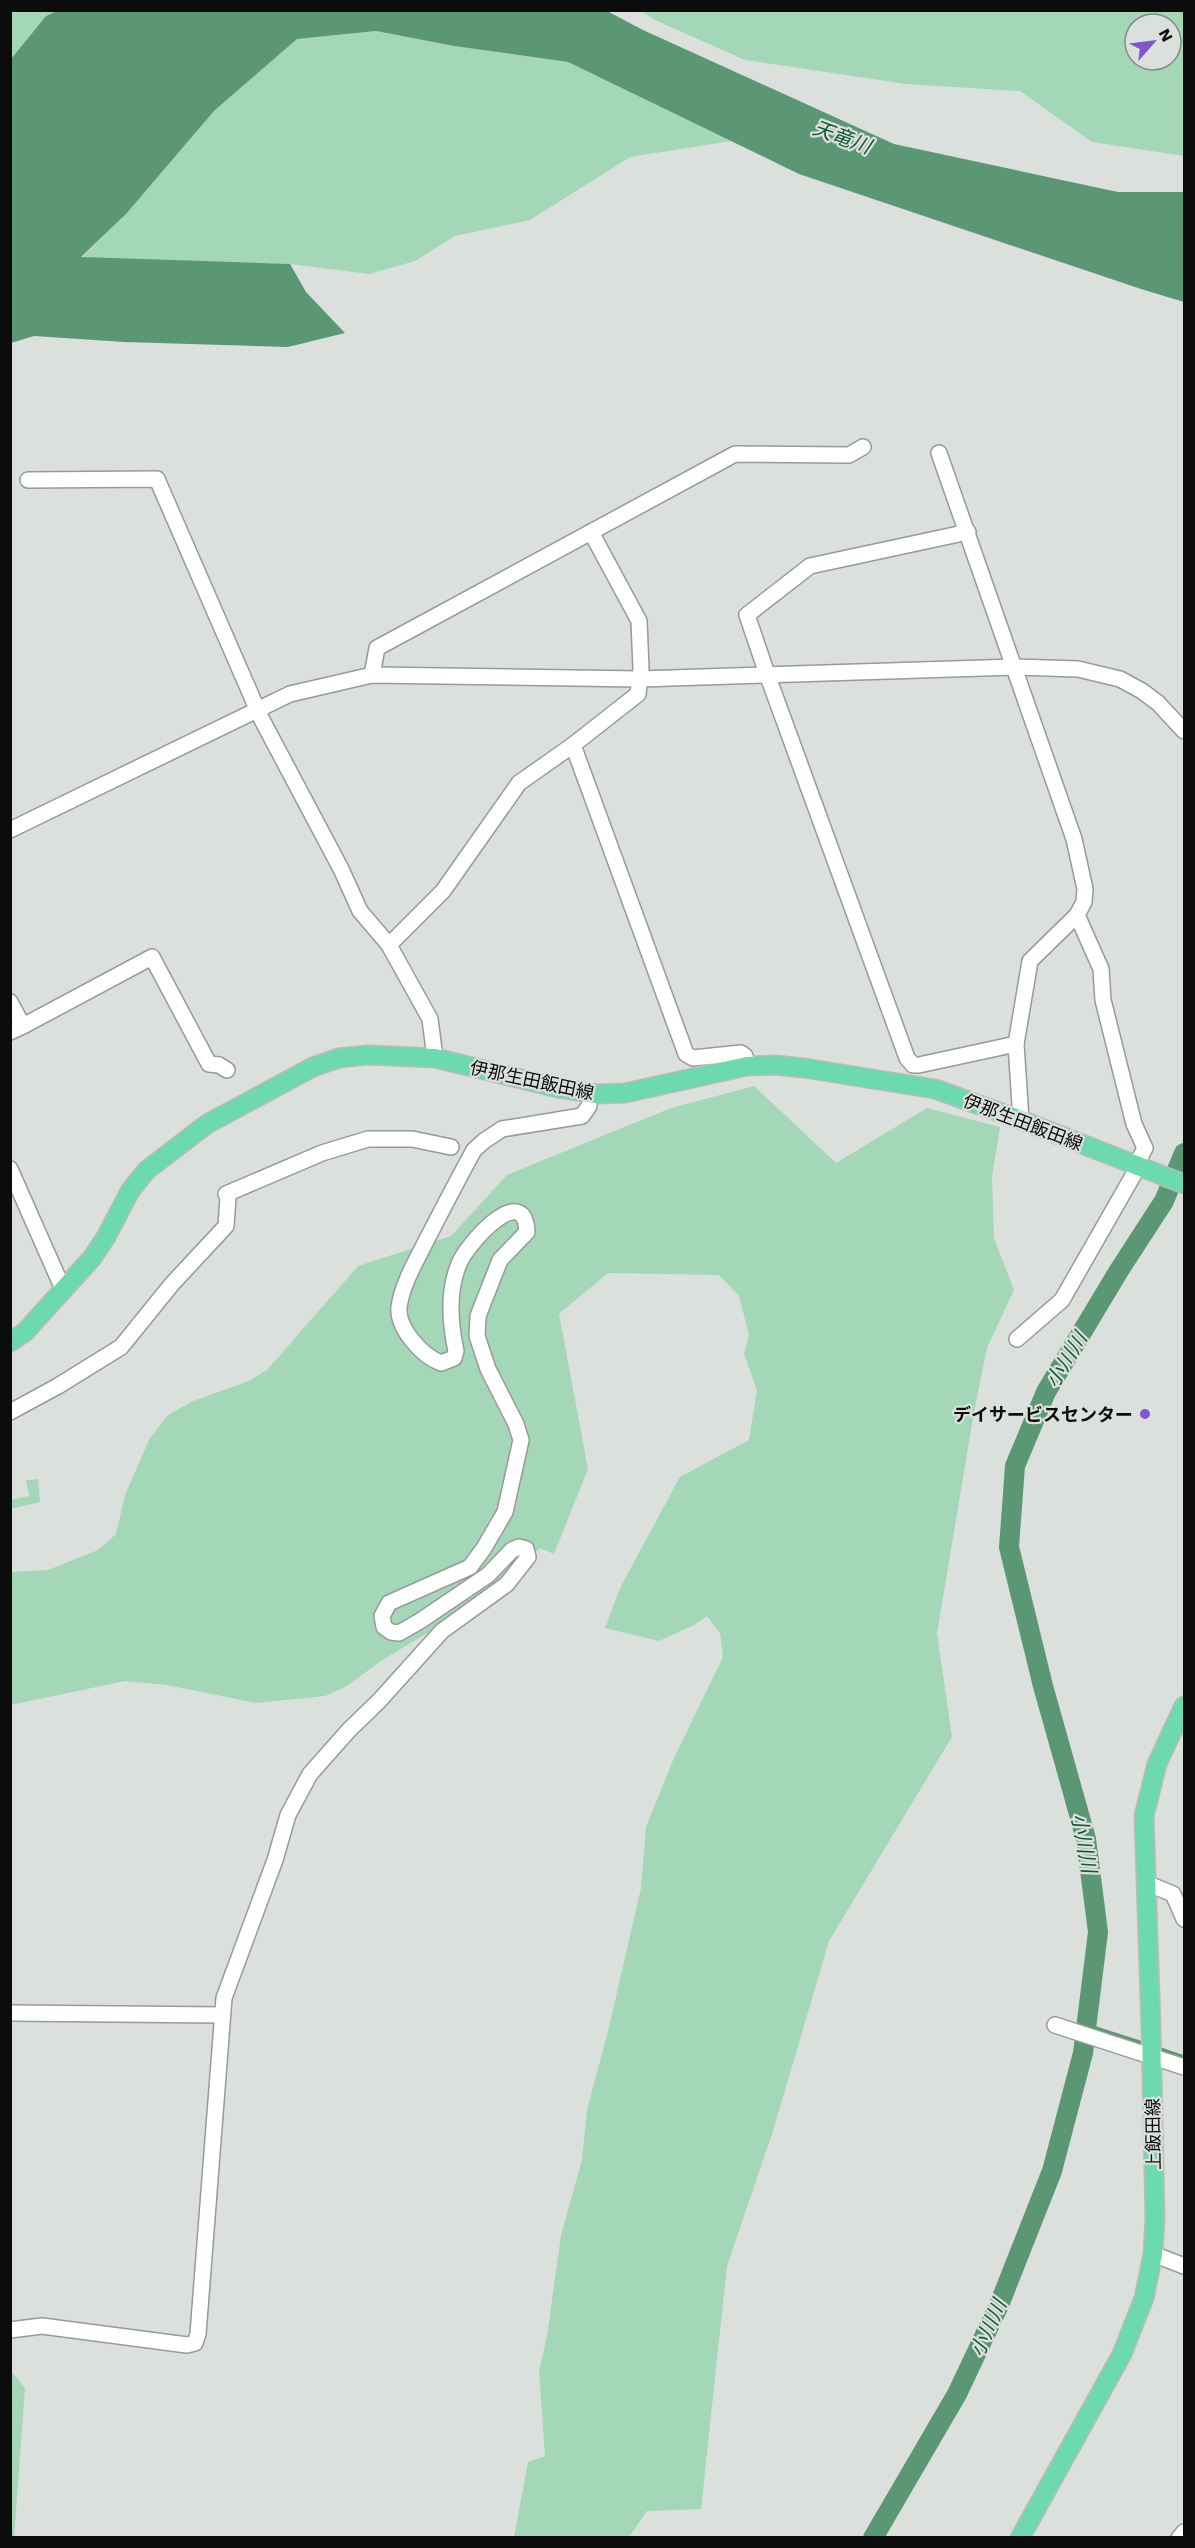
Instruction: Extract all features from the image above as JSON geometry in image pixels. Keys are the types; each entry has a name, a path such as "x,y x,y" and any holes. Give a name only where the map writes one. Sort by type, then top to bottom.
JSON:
{"main road":[{"name":"伊那生田飯田線","path":"10,1342 25,1332 92,1258 106,1237 130,1191 147,1170 207,1124 313,1067 339,1058 368,1055 435,1058 558,1088 597,1094 625,1093 747,1066 775,1065 804,1068 935,1089 1021,1120 1137,1169 1185,1184"},
{"name":"上飯田線","path":"1020,2538 1122,2354 1144,2298 1153,2254 1155,2219 1144,1816 1150,1785 1168,1736 1185,1706"}],"street":[{"path":"372,675 377,648 735,454 849,455 863,447"},
{"path":"939,453 1074,839 1085,889 1084,902 1077,915 1030,961 1016,1044 1021,1120"},
{"path":"28,480 157,479 257,710 341,868 360,911 389,945 430,1019 435,1058"},
{"path":"389,945 443,891 519,783 573,745 638,694 639,621 591,532"},
{"path":"968,532 810,566 747,615 766,674 907,1058 913,1065 919,1065 1016,1044"},
{"path":"10,830 290,694 372,675 640,679 1015,667 1078,669 1120,679 1158,703 1185,731"},
{"path":"573,745 686,1054 693,1058 741,1053 745,1056 747,1066"},
{"path":"1017,1339 1062,1300 1137,1169 1145,1148 1134,1124 1103,999 1101,969 1077,915"},
{"path":"10,1002 16,1029 152,957 209,1064 219,1065 227,1070"},
{"path":"10,2330 42,2326 187,2345 195,2343 202,2292 224,1998 275,1860 288,1815 310,1774 442,1631 507,1584 528,1557 526,1549 519,1546 512,1550 488,1575 420,1621 399,1633 391,1632 384,1627 382,1616 389,1603 470,1567 505,1512 521,1440 516,1424 488,1369 477,1336 478,1316 500,1260 526,1232 526,1221 521,1213 513,1211 506,1213 470,1245 459,1264 450,1299 456,1351 454,1358 441,1363 431,1359 407,1332 400,1321 399,1309 403,1292 474,1150 502,1129 582,1116 589,1106"},
{"path":"10,1412 58,1386 121,1347 172,1284 225,1226 228,1197 226,1194 322,1153 368,1139 412,1139 452,1147"},
{"path":"10,1169 63,1289"},
{"path":"1146,1883 1173,1894 1185,1919"},
{"path":"10,2013 222,2015"},
{"path":"1058,2026 1151,2054 1185,2067"},
{"path":"1153,2254 1185,2266"},
{"path":"1179,2538 1185,2532"}],"shaded area":[{"path":"11,11 57,11 46,16 11,59"},
{"path":"641,11 1184,11 1184,156 1092,142 1020,91 906,84 745,60 655,20"},
{"path":"376,31 454,46 568,62 731,141 630,157 530,220 455,236 415,261 369,274 290,264 81,258 126,214 214,111 297,39"},
{"path":"754,1086 836,1163 927,1108 1000,1127 992,1177 994,1238 1014,1290 987,1348 937,1633 952,1737 829,1941 773,2131 727,2266 701,2509 647,2511 629,2537 514,2537 528,2462 545,2456 539,2371 547,2336 561,2235 582,2160 587,2110 641,1888 646,1827 674,1758 723,1657 720,1633 707,1616 694,1625 659,1641 605,1628 621,1586 680,1477 749,1440 757,1390 744,1354 749,1335 739,1296 719,1275 608,1273 559,1314 588,1469 554,1554 540,1548 441,1625 384,1659 345,1687 325,1696 256,1703 167,1685 125,1681 11,1705 11,1572 48,1570 98,1550 116,1534 125,1495 150,1438 168,1415 193,1401 249,1381 267,1370 358,1266 451,1236 507,1175 671,1108"},
{"path":"38,1479 40,1502 11,1509 11,1500 29,1496 26,1480"},
{"path":"10,2370 25,2388 14,2538 10,2537"}],"water":[{"name":"天竜川","path":"57,11 607,11 643,30 894,144 1118,192 1184,192 1184,302 799,174 568,62 454,46 376,31 297,39 214,111 126,214 81,257 290,264 306,292 345,333 288,347 124,342 34,336 11,343 11,59 46,16"}],"waterway":[{"name":"小川川","path":"873,2538 957,2394 999,2305 1052,2171 1083,2053 1098,1932 1086,1839 1043,1686 1009,1547 1015,1466 1046,1392 1118,1272 1164,1201 1184,1153"},
{"path":"1087,2025 1146,2044"},
{"path":"1158,2048 1184,2057"}],"place":[{"name":"デイサービスセンター","path":"1145,1414"}]}
